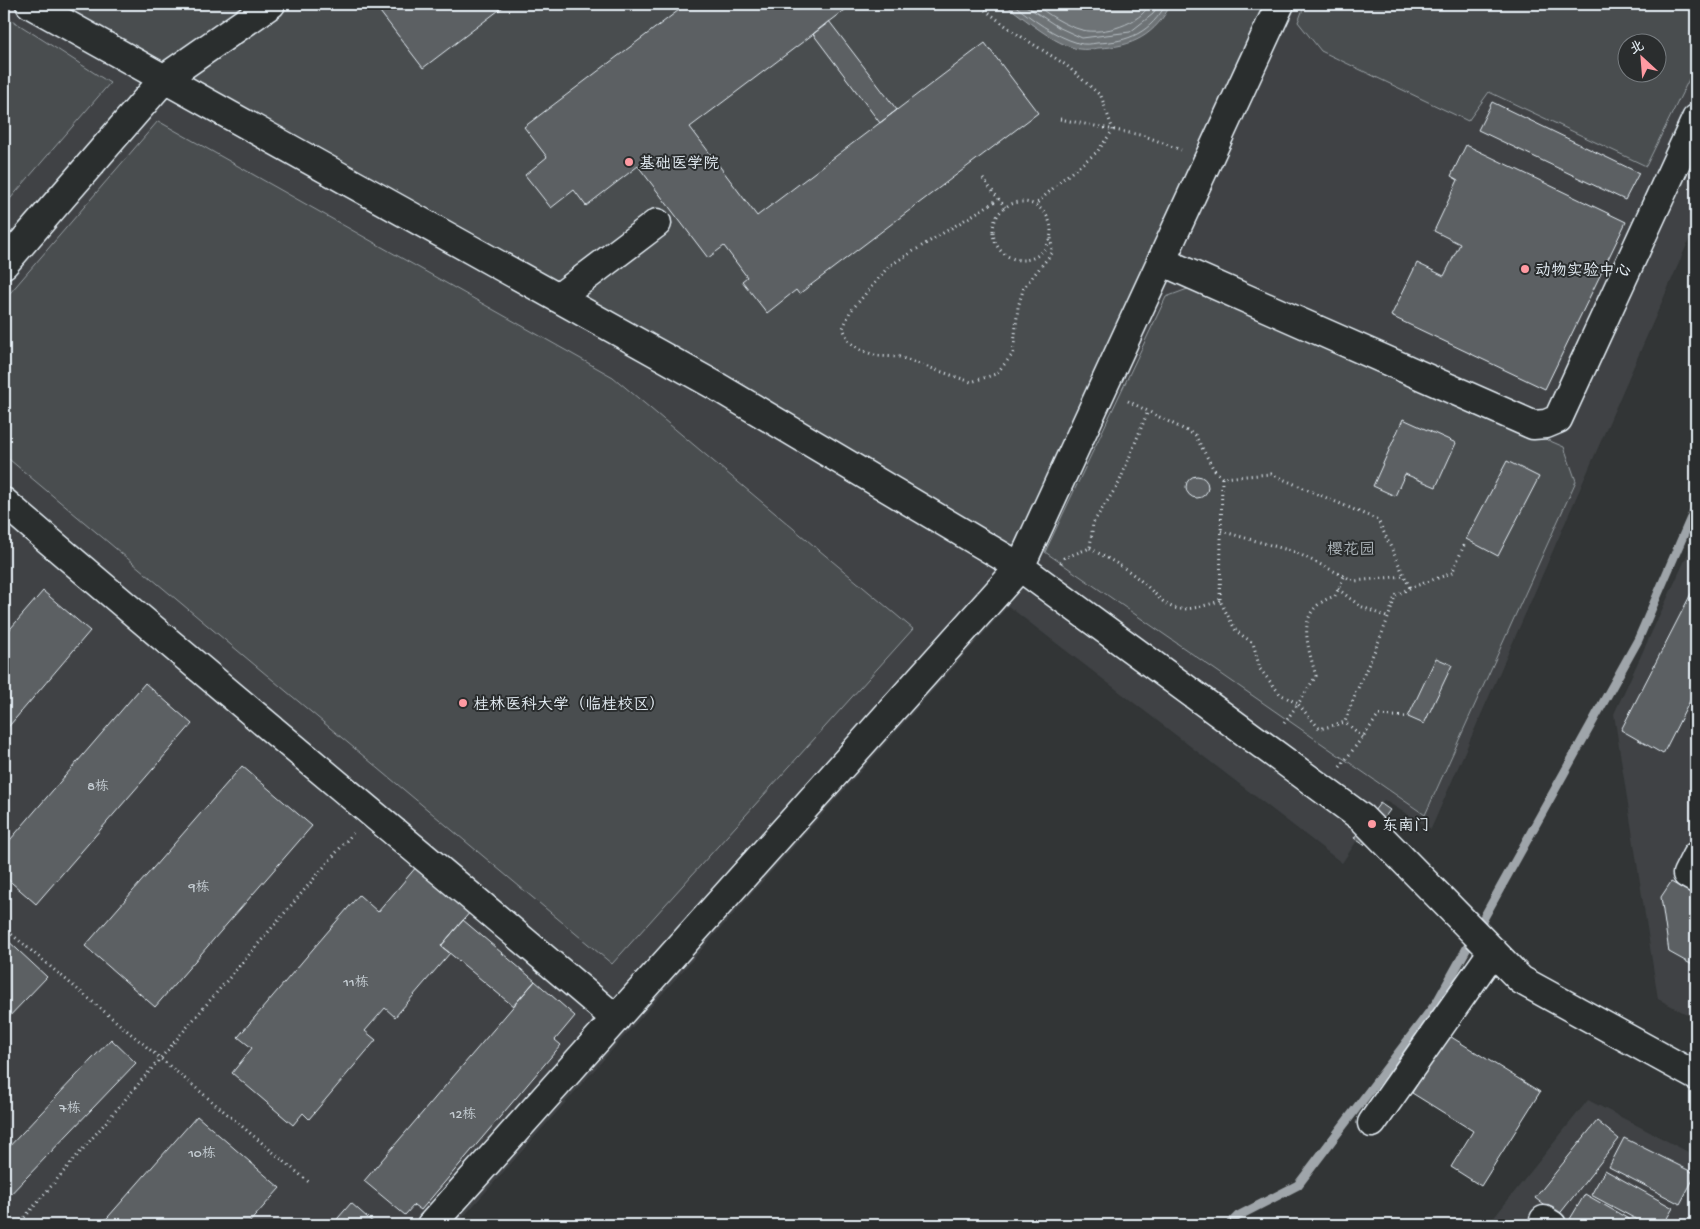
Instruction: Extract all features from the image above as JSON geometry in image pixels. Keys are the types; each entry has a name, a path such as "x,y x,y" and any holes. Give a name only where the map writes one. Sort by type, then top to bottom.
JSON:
{"street":[{"path":"30,4 766,414 1020,567 1362,818 1521,980 1696,1076"},
{"path":"4,264 165,78 271,4"},
{"path":"431,1225 1020,567 1280,4"},
{"path":"1161,261 1533,425 1546,424 1558,419 1696,119"},
{"path":"558,298 657,223"},
{"path":"4,502 186,659 616,1019"},
{"path":"1696,856 1687,874 1696,879"},
{"path":"1372,1123 1481,939"}],"path":[{"path":"977,4 1014,32 1066,65 1101,96 1113,130"},
{"path":"1060,120 1145,136 1207,161"},
{"path":"1035,205 1063,178 1097,152 1113,130"},
{"path":"983,179 1005,207"},
{"path":"999,199 890,266 850,312 843,328 849,342 861,350 877,356 899,357 952,377 971,382 996,374 1013,354 1018,307 1024,288 1052,253 1051,226 1048,217 1035,205 1024,202 1005,207 998,213 992,231 998,249 1005,256 1023,261 1033,259 1042,253 1051,236"},
{"path":"1102,388 1195,435 1213,468 1222,478 1220,601 1236,631 1253,644 1260,669 1280,694 1298,704 1320,729 1346,722"},
{"path":"1090,548 1093,523 1119,482 1148,411"},
{"path":"1222,478 1271,474 1378,520 1410,588"},
{"path":"1221,531 1295,552 1354,582 1404,576"},
{"path":"1346,722 1354,694 1389,618 1395,596 1410,588 1452,573 1465,543"},
{"path":"1045,586 1064,558 1090,548"},
{"path":"1090,548 1130,573 1166,606 1176,609 1194,609 1220,601"},
{"path":"1267,748 1316,676 1306,633 1312,609 1325,599 1335,596 1344,577"},
{"path":"1338,589 1360,606 1389,618"},
{"path":"1323,790 1379,715 1406,717"},
{"path":"1346,722 1363,737"},
{"path":"18,1225 371,812"},
{"path":"4,928 310,1183"}],"shaded area":[{"name":"桂林医科大学（临桂校区）","path":"4,4 1696,4 1696,224 1431,829 1384,800 1342,863 1008,606 456,1225 4,1225"},
{"path":"1696,536 1696,1019 1658,999 1614,714"},
{"path":"1588,1100 1696,1156 1696,1225 1488,1225"}],"green space":[{"path":"30,4 1280,4 1020,567"},
{"path":"1305,4 1696,4 1696,65 1646,166 1489,92 1468,121 1321,51 1298,22"},
{"path":"4,15 110,83 4,206"},
{"path":"158,121 613,377 913,629 612,964 4,455 4,300"},
{"name":"樱花园","path":"1193,287 1564,447 1576,481 1425,815 1045,552 1166,297"}],"water":[{"path":"1004,4 1171,4 1158,24 1142,37 1132,42 1111,47 1079,49 1050,37"}],"building":[{"path":"374,4 507,4 423,68"},
{"name":"基础医学院","path":"687,4 853,4 690,127 757,216 985,43 1038,113 799,294 796,290 767,313 742,281 747,277 724,246 708,258 638,166 586,206 574,190 551,208 525,175 547,157 524,127"},
{"path":"829,21 897,110 880,123 813,34"},
{"path":"1492,102 1639,173 1625,200 1478,130"},
{"name":"动物实验中心","path":"1466,145 1626,222 1545,389 1391,316 1417,263 1444,276 1460,244 1434,231 1458,180 1451,176"},
{"path":"1403,419 1456,443 1436,487 1405,474 1395,496 1373,486"},
{"path":"1507,461 1539,477 1498,556 1466,539"},
{"path":"1197,476 1207,483 1208,487 1201,497 1197,498 1187,491 1186,487 1193,477"},
{"path":"1696,584 1696,689 1663,754 1621,730"},
{"path":"43,591 90,631 4,732 4,636"},
{"path":"1436,658 1452,665 1424,724 1408,717"},
{"path":"145,683 192,724 36,904 4,876 4,847"},
{"path":"242,766 312,826 155,1007 85,946"},
{"name":"东南门","path":"1380,803 1390,810 1364,845 1354,838"},
{"path":"417,866 471,911 441,946 450,953 395,1017 385,1008 365,1031 376,1040 309,1119 303,1113 293,1125 232,1073 252,1048 238,1037 359,895 378,912"},
{"path":"1671,882 1696,896 1696,967 1669,952 1661,897"},
{"path":"463,920 535,981 513,1006 441,946"},
{"path":"4,937 47,977 4,1022"},
{"path":"535,981 575,1016 555,1040 561,1045 421,1210 414,1205 405,1215 364,1181"},
{"path":"1448,1035 1540,1092 1481,1186 1451,1167 1473,1131 1412,1093"},
{"path":"111,1039 136,1063 4,1201 4,1152"},
{"path":"197,1116 280,1188 247,1225 101,1225"},
{"path":"1597,1121 1619,1139 1558,1216 1535,1198"},
{"path":"1624,1138 1696,1174 1680,1204 1609,1167"},
{"path":"1605,1170 1673,1208 1663,1225 1647,1225 1591,1195"},
{"path":"1585,1194 1639,1225 1581,1225 1570,1219"},
{"path":"351,1203 376,1225 332,1225"}],"waterway":[{"path":"1229,1225 1238,1216 1298,1185 1437,1002 1638,640 1696,506"}],"place":[{"name":"基础医学院","path":"629,162"},
{"name":"动物实验中心","path":"1525,269"},
{"name":"桂林医科大学（临桂校区）","path":"463,703"},
{"name":"东南门","path":"1372,824"}]}
